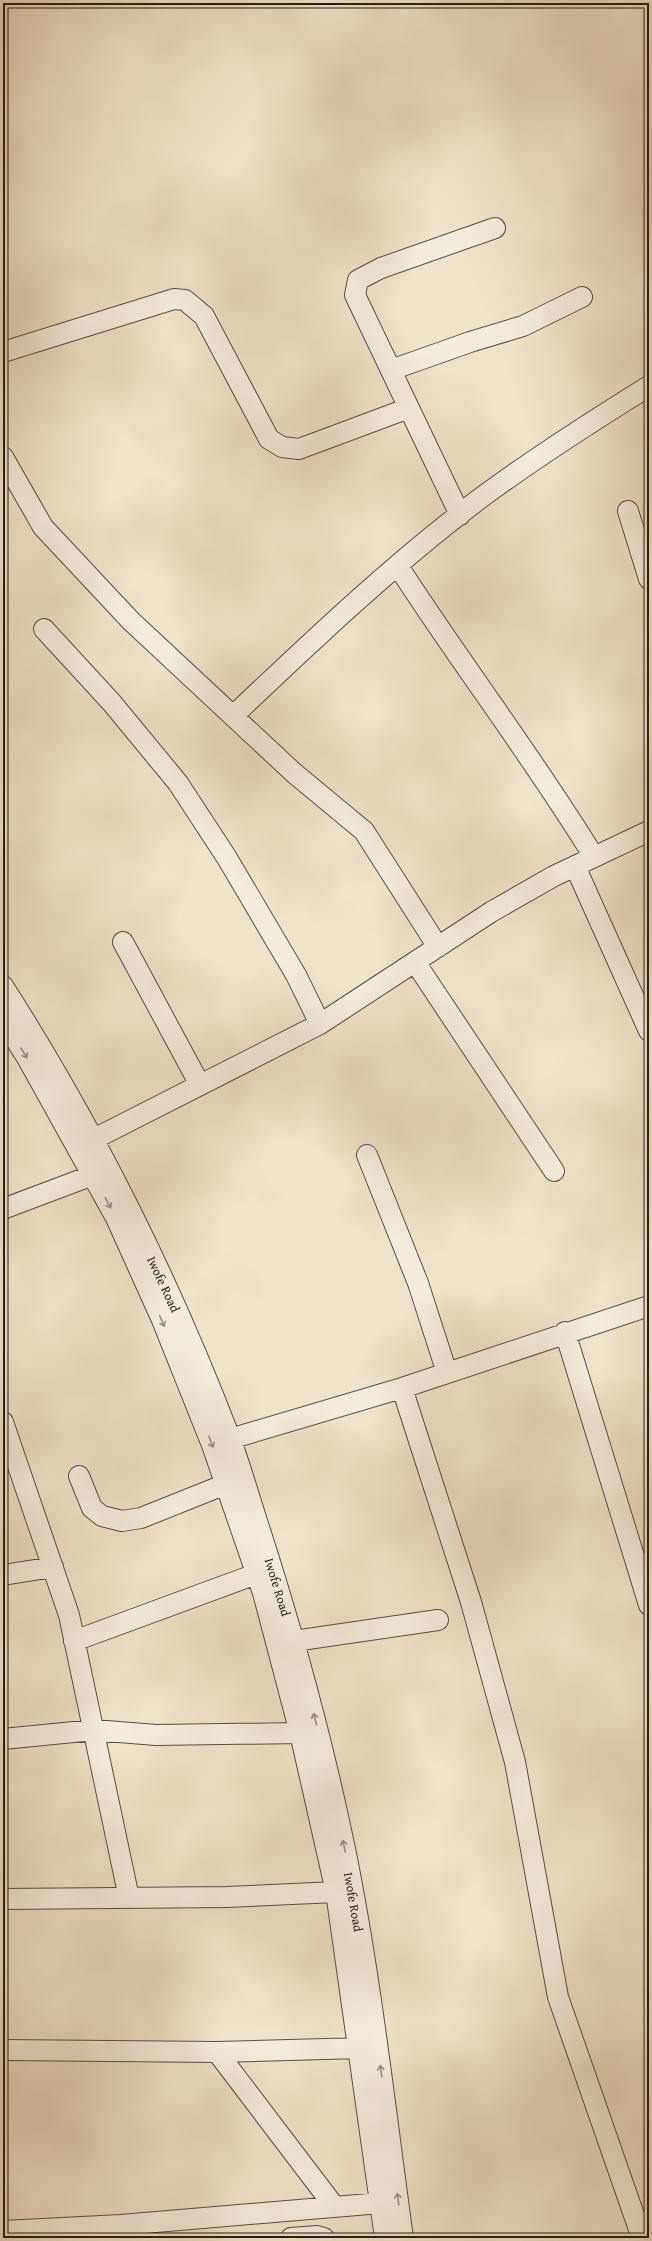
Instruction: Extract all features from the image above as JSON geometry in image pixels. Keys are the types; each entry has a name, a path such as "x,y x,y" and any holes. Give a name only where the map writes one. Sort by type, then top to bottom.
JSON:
{"street":[{"path":"460,515 355,296 358,280 381,268 495,228"},
{"path":"391,370 470,342 523,326 582,297"},
{"path":"3,352 174,299 185,300 204,316 269,439 282,447 299,449 409,408"},
{"path":"233,716 326,628 460,515 580,429 649,386"},
{"path":"3,459 43,527 131,621 294,773 364,831 438,947"},
{"path":"628,511 649,580"},
{"path":"398,566 494,710 564,809 594,857"},
{"path":"44,629 112,703 178,783 227,858 292,968 320,1024"},
{"path":"94,1139 320,1024 491,912 575,866 649,831"},
{"path":"575,866 649,1031"},
{"path":"123,942 200,1085"},
{"path":"415,962 554,1171"},
{"name":"Iwofe Road","path":"3,986 42,1047 94,1139 131,1211 178,1313 230,1439 294,1641 320,1777 386,2238"},
{"name":"Iwofe Road","path":"4,1022 26,1056 94,1175 116,1218 162,1320 226,1484 263,1593 300,1732 320,1777 353,1892 379,2058 404,2238"},
{"path":"367,1155 418,1283 447,1373"},
{"path":"3,1209 94,1175"},
{"path":"230,1439 402,1388 565,1332 649,1306"},
{"path":"565,1332 649,1605"},
{"path":"402,1388 471,1602 515,1762 558,1997 642,2238"},
{"path":"3,1422 68,1615 129,1898"},
{"path":"79,1476 92,1508 102,1516 122,1521 140,1518 226,1484"},
{"path":"3,1575 53,1567"},
{"path":"74,1641 256,1574"},
{"path":"294,1641 438,1620"},
{"path":"3,1739 94,1730 156,1735 237,1735 300,1732"},
{"path":"3,1899 227,1897 336,1892"},
{"path":"3,2050 217,2052 360,2048"},
{"path":"217,2052 334,2206"},
{"path":"3,2231 111,2232 334,2206 380,2203"},
{"path":"291,2238 317,2236 324,2238"}]}
